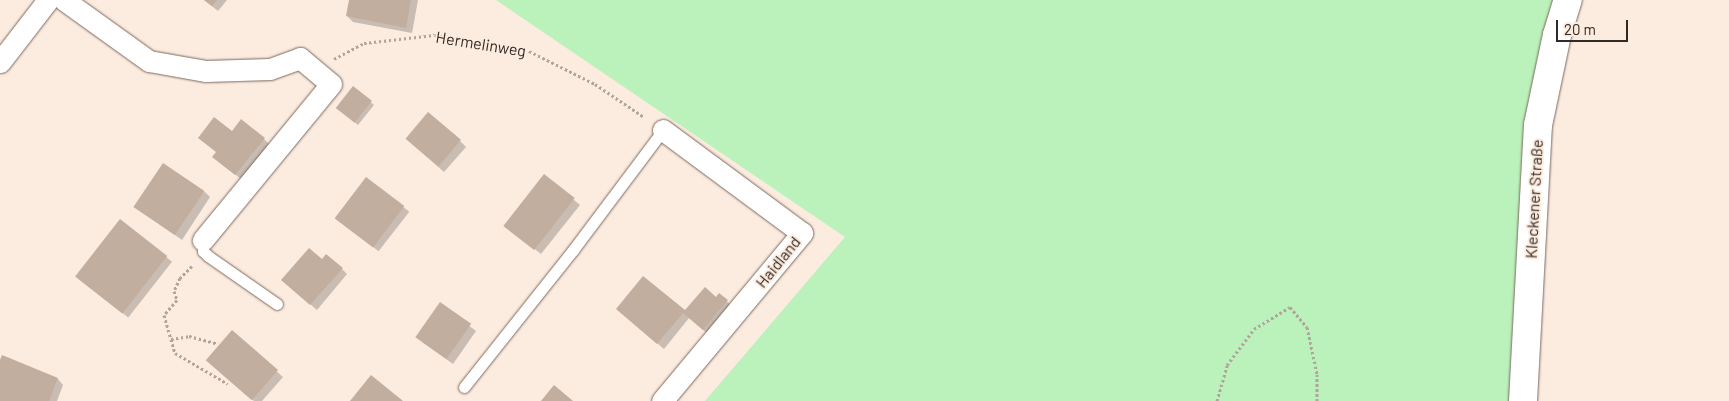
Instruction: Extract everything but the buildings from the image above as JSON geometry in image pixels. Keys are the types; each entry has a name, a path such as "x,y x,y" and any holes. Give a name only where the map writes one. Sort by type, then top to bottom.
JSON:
{"street":[{"path":"0,62 48,0"},
{"path":"64,0 149,61 206,70 270,69 300,58 330,84 204,247"},
{"name":"Kleckener Straße","path":"1523,401 1538,125 1557,35 1568,0"},
{"name":"Haidland","path":"662,401 802,233 663,130"}],"lane":[{"path":"464,387 573,250 663,130"},
{"path":"204,247 277,304"}],"path":[{"name":"Hermelinweg","path":"314,70 364,43 435,35 529,51 595,84 663,130"},
{"path":"204,247 180,278 174,290 177,300 164,315 175,353 228,384"},
{"path":"1216,401 1227,364 1254,330 1290,307 1307,327 1317,374 1317,401"},
{"path":"171,339 189,336 218,344"}],"green space":[{"path":"496,0 1568,0 1555,35 1522,401 705,401 845,237"}]}
